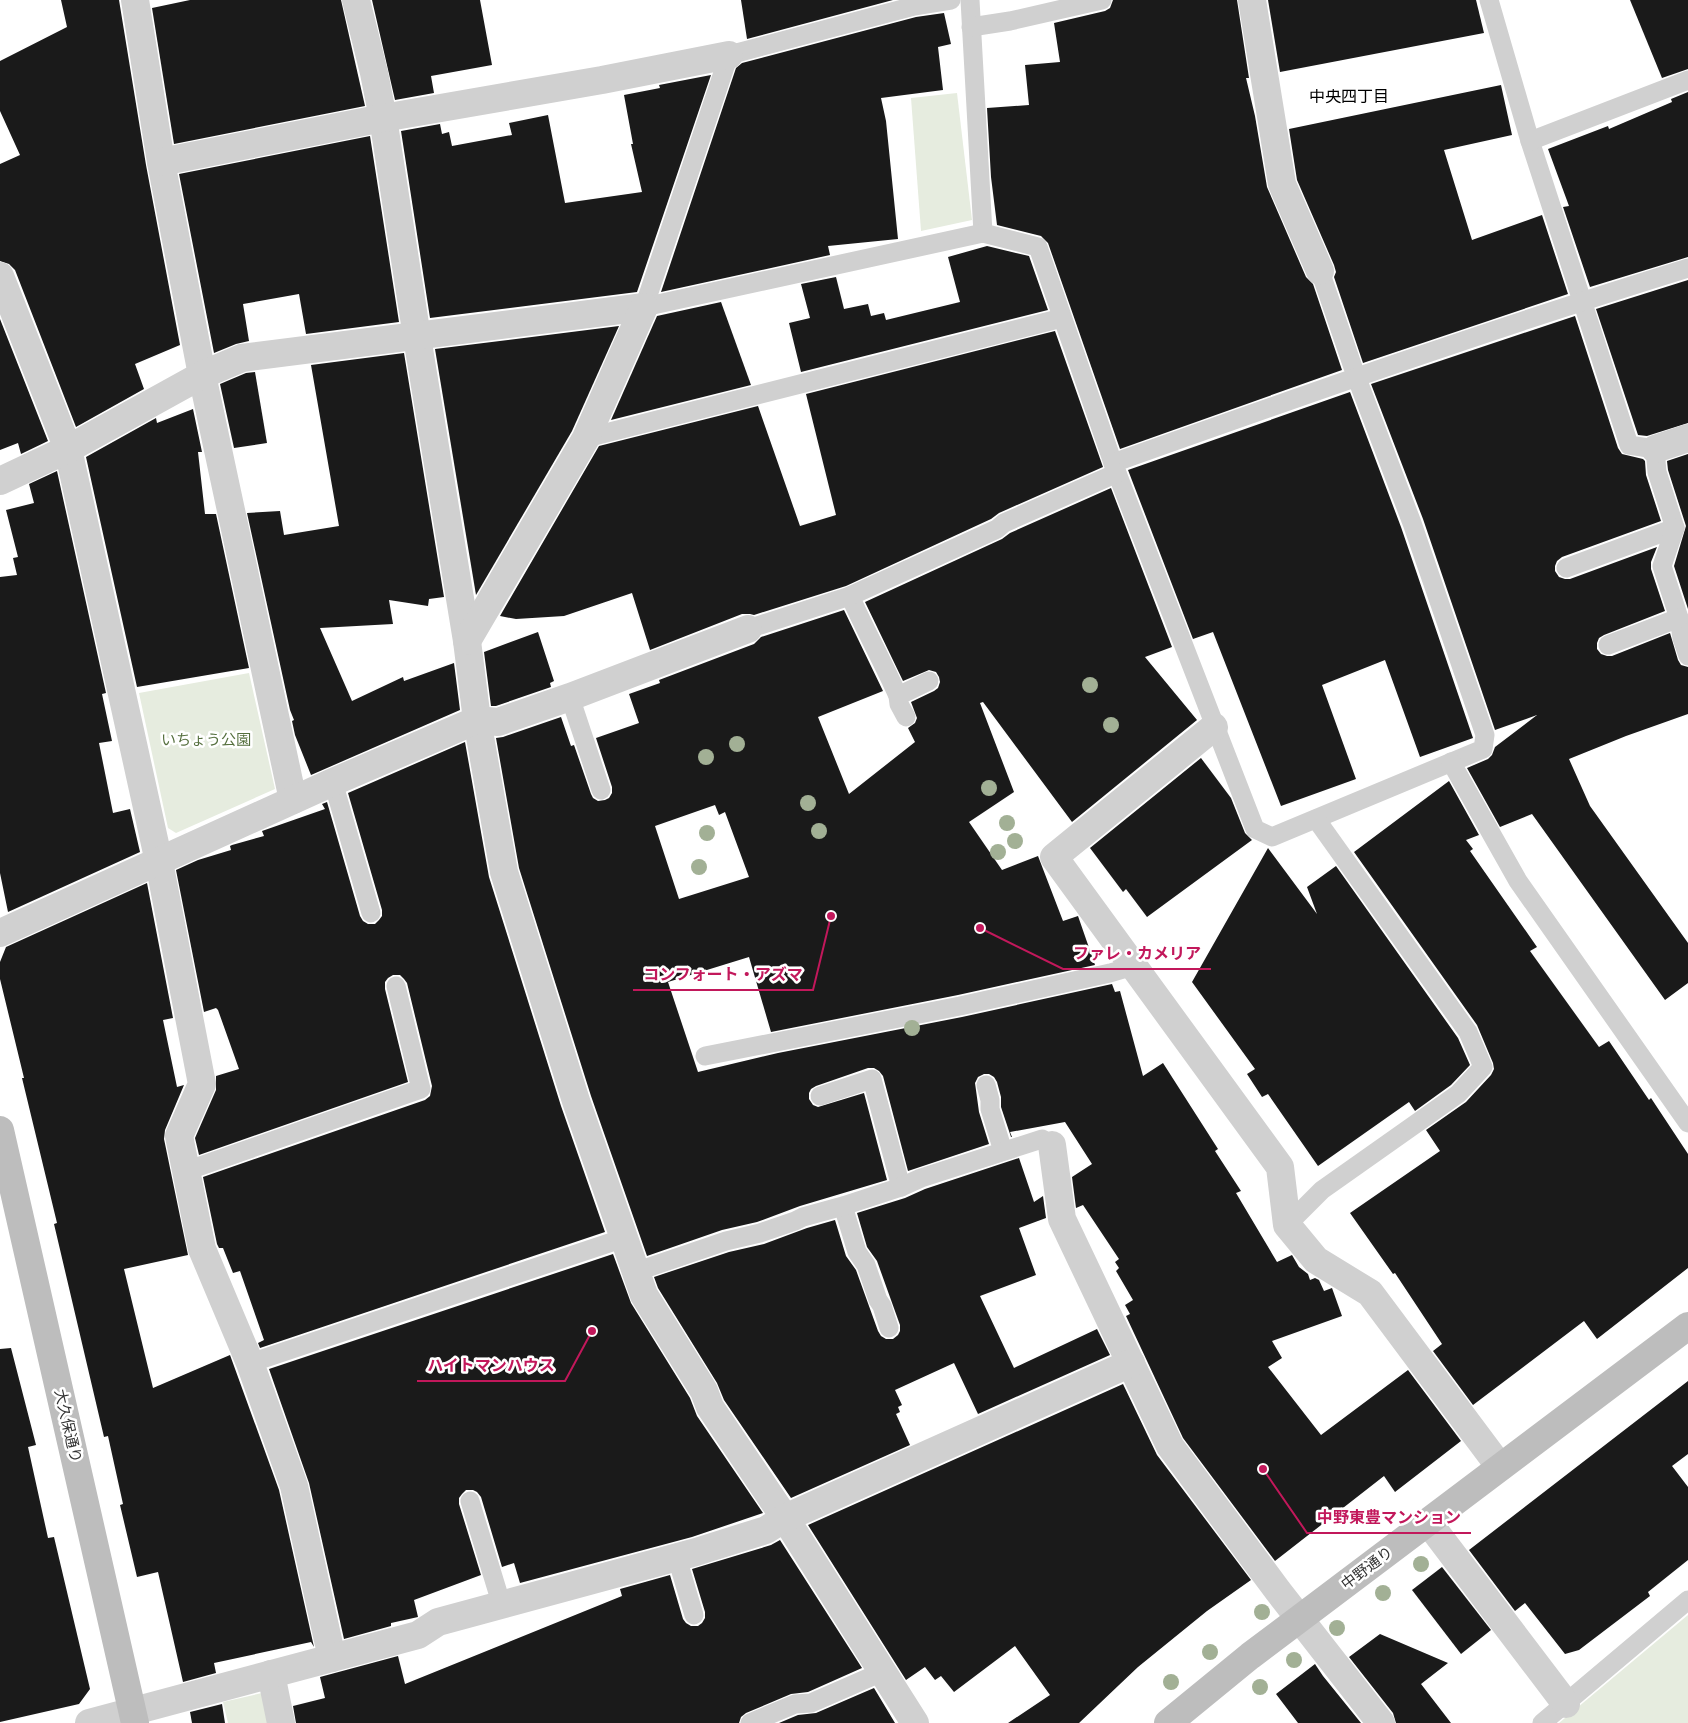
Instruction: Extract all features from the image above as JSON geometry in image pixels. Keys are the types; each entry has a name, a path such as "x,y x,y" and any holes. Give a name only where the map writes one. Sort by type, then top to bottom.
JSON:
{"main road":[{"name":"大久保通り","path":"0,1130 134,1717"},
{"name":"中野通り","path":"1168,1723 1243,1662 1688,1326"}],"street":[{"path":"135,0 162,162 202,375 293,800"},
{"path":"356,0 383,118 467,641 477,720 504,872 576,1101 644,1295 704,1392 710,1406 785,1518 915,1723"},
{"path":"1252,0 1282,184 1320,271"},
{"path":"162,162 383,118 602,80 729,55"},
{"path":"0,276 68,449 159,862 202,1084 178,1136 202,1249 250,1363 294,1486 332,1658"},
{"path":"0,481 68,449 202,375 242,358 644,307"},
{"path":"467,641 586,438 644,307"},
{"path":"1655,449 1688,438"},
{"path":"0,932 333,782 477,720 498,722 570,697 748,629"},
{"path":"1214,727 1054,857 1280,1167 1287,1225 1316,1260 1370,1294 1500,1467"},
{"path":"1052,1145 1062,1219 1170,1446 1381,1723"},
{"path":"89,1723 134,1717 271,1674 418,1635 438,1622 677,1558 766,1530 785,1518 1131,1363"},
{"path":"1428,1522 1566,1704"},
{"path":"271,1674 281,1723"}],"lane":[{"path":"644,307 729,55 914,6 951,0"},
{"path":"970,0 983,233"},
{"path":"972,27 1010,21 1102,0"},
{"path":"1489,0 1530,141 1629,445 1655,449 1657,472 1674,528 1662,566 1679,618 1682,638 1688,656"},
{"path":"1530,141 1688,80"},
{"path":"644,307 983,233 1038,247 1115,468 1214,727 1255,829 1272,838 1483,749 1485,735 1412,523 1356,376 1320,271"},
{"path":"748,629 850,596 997,529 1004,523 1115,468 1356,376 1583,300 1688,268"},
{"path":"586,438 1062,318"},
{"path":"1566,568 1674,528"},
{"path":"850,596 870,641 877,649 906,717"},
{"path":"1608,645 1679,618"},
{"path":"898,696 929,680"},
{"path":"570,697 601,790"},
{"path":"1451,762 1518,881 1688,1123"},
{"path":"333,782 370,913"},
{"path":"1287,1225 1322,1190 1458,1094 1483,1067 1468,1032 1316,819"},
{"path":"705,1056 960,1006 1134,966"},
{"path":"186,1171 421,1089 396,986"},
{"path":"820,1096 872,1079 901,1187"},
{"path":"986,1085 990,1109 1003,1151"},
{"path":"635,1272 717,1244 795,1222 803,1217 901,1187 921,1178 1042,1138 1052,1145"},
{"path":"843,1206 857,1252 866,1265 889,1328"},
{"path":"250,1363 624,1238"},
{"path":"470,1501 502,1606"},
{"path":"677,1558 694,1615"},
{"path":"1542,1723 1688,1600"},
{"path":"750,1723 795,1704 811,1703 882,1672"}],"green space":[{"path":"957,93 972,220 921,231 911,98"},
{"name":"いちょう公園","path":"249,673 275,789 176,833 168,828 139,693"},
{"path":"1688,1615 1688,1723 1559,1723"},
{"path":"262,1693 269,1723 228,1723 223,1702"}],"building":[{"path":"61,0 119,0 146,165 180,345 135,364 144,389 76,427 15,270 9,264 0,261 0,164 20,155 0,111 0,61 67,27"},
{"path":"190,0 341,0 365,106 174,144 152,8"},
{"path":"372,0 480,0 492,65 431,76 434,93 395,100"},
{"path":"741,0 893,0 747,39"},
{"path":"1113,0 1237,0 1249,78 1246,78 1255,116 1267,187 1306,277 1313,284 1342,370 1120,449 1048,243 1041,236 997,225 991,177 987,108 1029,105 1025,65 1060,62 1054,23 1105,11 1110,8"},
{"path":"1268,0 1476,0 1484,33 1280,72"},
{"path":"1630,0 1688,0 1688,69 1662,78"},
{"path":"944,13 951,44 938,47 943,90 881,98 886,121 898,239 828,246 830,255 661,292 736,68 742,63 916,17"},
{"path":"711,75 637,292 430,318 401,131 440,124 442,134 449,132 452,146 512,135 509,123 548,115 565,203 642,192 631,144 633,144 624,95 660,88 659,85"},
{"path":"1501,85 1512,135 1444,150 1472,240 1542,215 1568,294 1363,363 1334,277 1336,272 1334,265 1297,180 1289,129"},
{"path":"1688,92 1688,257 1590,287 1563,207 1569,206 1548,149 1608,126 1609,129 1672,102 1671,99"},
{"path":"370,136 399,322 306,334 299,294 243,304 249,341 214,353 179,174"},
{"path":"987,246 1029,256 1048,310 801,372 789,323 810,318 801,284 836,277 844,309 868,304 871,316 884,313 886,320 960,302 948,257"},
{"path":"1688,280 1688,423 1647,436 1638,435 1596,309"},
{"path":"721,302 751,385 611,420 657,316"},
{"path":"1575,316 1618,448 1622,454 1645,461 1646,475 1661,521 1562,557 1557,561 1555,571 1559,577 1570,579 1657,547 1651,562 1651,569 1665,611 1604,635 1599,638 1597,649 1601,654 1612,656 1670,633 1678,660 1681,665 1688,667 1688,714 1569,759 1590,806 1688,943 1688,983 1665,1000 1532,814 1500,827 1467,768 1488,759 1495,747 1537,715 1495,730 1423,519 1371,384"},
{"path":"0,319 48,441 21,454 18,443 0,450"},
{"path":"619,326 572,431 476,595 435,349"},
{"path":"1055,331 1103,467 999,513 991,519 846,586 754,615 742,614 650,650 632,593 564,616 516,619 500,616 599,446 758,406 800,526 836,515 806,394"},
{"path":"404,353 444,597 429,599 428,606 389,600 393,624 320,628 352,701 403,677 404,681 454,663 460,710 311,775 295,735 292,721 294,720 290,710 247,513 280,511 284,535 339,526 311,365"},
{"path":"255,372 267,443 234,448 220,384 246,373"},
{"path":"1350,392 1401,527 1473,738 1420,757 1385,660 1322,685 1356,779 1281,806 1213,632 1193,639 1128,470"},
{"path":"193,409 202,452 198,452 205,514 216,514 249,668 137,687 86,457 156,418 157,423"},
{"path":"1688,454 1688,609 1674,566 1686,526 1668,470 1667,461"},
{"path":"57,471 106,693 102,694 112,741 99,743 113,813 130,809 140,852 8,912 0,873 0,577 17,575 13,558 18,557 6,510 34,503 29,484"},
{"path":"1111,488 1172,647 1145,657 1197,720 1072,822 983,702 980,703 1014,792 969,822 1002,870 1038,856 1063,921 1078,916 1095,965 958,995 771,1032 749,957 668,982 698,1072 778,1053 962,1017 1112,984 1115,992 1120,991 1143,1076 1163,1063 1218,1149 1215,1151 1241,1191 1236,1193 1277,1262 1292,1255 1299,1267 1308,1274 1310,1280 1315,1278 1319,1280 1324,1291 1332,1288 1342,1316 1272,1341 1282,1358 1268,1367 1321,1435 1408,1370 1461,1441 1395,1492 1384,1476 1275,1561 1183,1438 1126,1316 1130,1314 1125,1305 1133,1300 1116,1271 1119,1268 1115,1262 1119,1259 1083,1205 1076,1208 1072,1177 1092,1164 1065,1122 1010,1132 1011,1137 1001,1107 1001,1097 997,1082 989,1074 978,1077 975,1083 979,1112 989,1144 908,1171 883,1076 879,1071 874,1068 868,1068 816,1086 811,1089 809,1099 813,1105 818,1107 864,1093 887,1180 800,1206 757,1222 722,1230 647,1256 591,1096 519,868 496,738 561,717 571,746 574,745 593,798 598,801 605,800 612,793 612,787 596,738 639,723 629,694 660,683 659,680 754,644 761,637 844,610 883,691 818,717 849,794 915,742 908,728 915,723 917,718 911,702 934,691 938,688 940,682 936,672 929,670 903,681 865,602 1002,539 1010,533","holes":["715,805 719,815 725,812 749,877 679,899 655,826"]},
{"path":"538,632 554,681 550,683 551,687 496,706 491,706 484,652"},
{"path":"465,742 489,877 561,1106 605,1232 260,1348 258,1343 264,1340 240,1271 233,1273 223,1248 219,1248 217,1244 203,1177 425,1100 430,1096 432,1086 407,983 400,975 393,975 385,982 385,989 408,1082 199,1155 195,1138 216,1090 216,1076 239,1069 218,1010 216,1008 204,1012 176,870 198,860 231,850 230,846 232,845 264,836 262,831 325,809 322,804 327,802 360,916 368,924 375,924 382,916 382,910 348,793"},
{"path":"1201,758 1231,798 1245,833 1252,840 1147,917 1126,889 1123,892 1090,848"},
{"path":"1449,781 1479,835 1466,840 1473,849 1470,851 1537,947 1530,951 1599,1047 1609,1041 1649,1100 1651,1098 1688,1154 1688,1268 1597,1339 1584,1321 1473,1405 1433,1351 1442,1344 1395,1273 1393,1274 1350,1213 1440,1151 1426,1130 1466,1102 1491,1075 1494,1069 1477,1025 1354,852"},
{"path":"1268,848 1317,914 1307,887 1336,866 1458,1038 1470,1065 1451,1085 1415,1111 1409,1102 1318,1166 1268,1094 1262,1097 1247,1074 1255,1069 1192,982"},
{"path":"147,883 173,1018 163,1020 177,1087 184,1085 165,1130 164,1139 188,1255 124,1269 153,1388 230,1355 279,1490 314,1647 311,1642 214,1663 216,1673 183,1682 158,1572 137,1577 120,1505 123,1504 108,1436 104,1437 54,1224 57,1223 0,979 0,962 6,947"},
{"path":"1019,1158 1034,1202 1043,1196 1046,1218 1019,1228 1036,1275 980,1296 1014,1368 1097,1329 1110,1355 978,1414 954,1363 895,1390 902,1405 898,1407 900,1412 896,1414 910,1445 791,1498 724,1400 717,1383 658,1288 654,1277 729,1252 764,1244 835,1220 846,1256 856,1270 878,1331 886,1339 893,1339 900,1331 900,1325 877,1261 867,1247 857,1213"},
{"path":"613,1254 631,1303 690,1398 697,1416 763,1513 692,1537 520,1583 514,1563 502,1567 481,1497 473,1490 466,1490 459,1498 459,1504 481,1575 414,1600 418,1617 391,1623 391,1626 344,1639 309,1483 269,1369"},
{"path":"11,1348 36,1445 28,1447 48,1538 54,1537 90,1689 79,1704 0,1722 0,1349"},
{"path":"1688,1381 1688,1454 1672,1466 1688,1487 1688,1560 1648,1592 1650,1596 1579,1650 1565,1654 1525,1603 1515,1611 1469,1550"},
{"path":"1123,1384 1157,1455 1251,1580 1207,1611 1138,1667 1079,1723 1008,1723 1050,1695 1015,1646 954,1692 941,1676 935,1680 925,1667 906,1680 808,1525"},
{"path":"780,1540 862,1668 808,1692 791,1694 746,1713 741,1717 739,1723 296,1723 293,1706 325,1698 320,1677 398,1656 405,1684 622,1596 620,1589 670,1575 683,1619 691,1626 698,1626 705,1618 705,1612 692,1569 771,1545"},
{"path":"1442,1567 1491,1630 1461,1654 1412,1590"},
{"path":"1380,1634 1448,1663 1421,1684 1451,1723 1396,1723 1393,1713 1349,1657"},
{"path":"1315,1664 1361,1723 1298,1723 1276,1694"},
{"path":"874,1688 895,1723 779,1723 798,1715 816,1713"},
{"path":"222,1704 225,1723 192,1723 190,1712"}],"place":[{"name":"コンフォート・アズマ","path":"831,916"},
{"name":"ファレ・カメリア","path":"980,928"},
{"name":"ハイトマンハウス","path":"592,1331"},
{"name":"中野東豊マンション","path":"1263,1469"}],"district":[{"name":"中央四丁目","path":"1349,96"}]}
